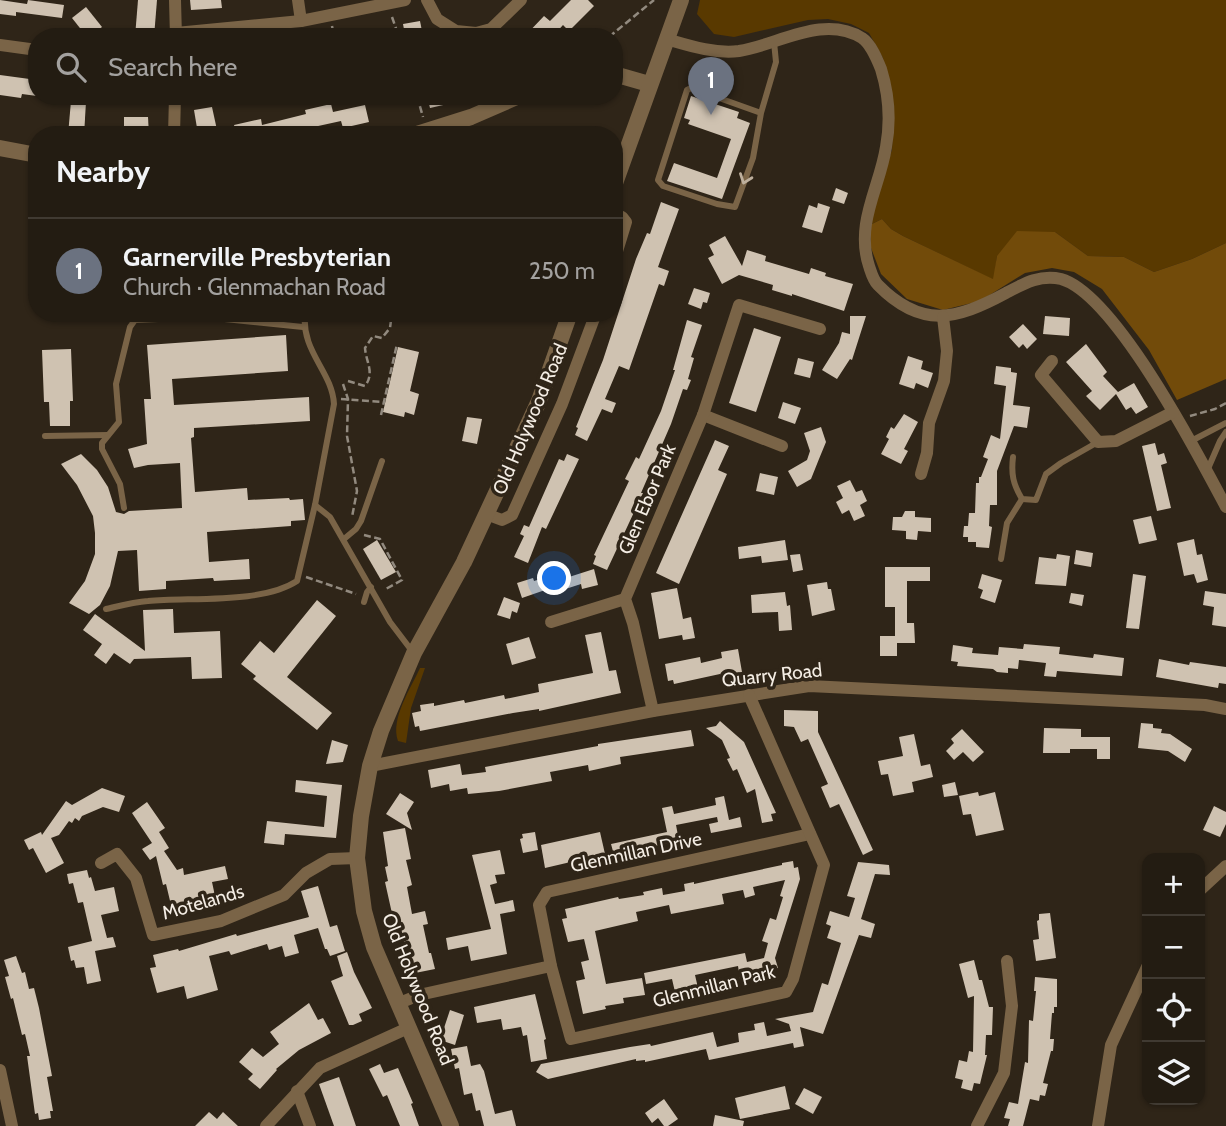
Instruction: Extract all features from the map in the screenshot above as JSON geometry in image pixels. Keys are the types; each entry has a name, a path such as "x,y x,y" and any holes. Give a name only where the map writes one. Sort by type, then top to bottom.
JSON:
{"street":[{"path":"176,0 176,28"},
{"path":"298,0 301,21"},
{"path":"238,28 301,21 405,0"},
{"path":"427,0 436,19 450,28"},
{"path":"492,28 521,0"},
{"path":"623,160 681,0"},
{"path":"666,39 716,52 738,51 811,31 829,29 849,32 864,39 884,80 888,100 886,150 867,217 865,238 866,258 875,282 904,307 943,317 983,306 1028,281 1060,279 1076,286 1093,299 1143,363 1191,441 1226,507"},
{"path":"0,45 28,49"},
{"path":"623,77 649,84"},
{"path":"174,126 175,105"},
{"path":"443,126 498,105"},
{"path":"0,148 28,153"},
{"name":"Glen Ebor Park","path":"625,599 703,415 739,305 820,329"},
{"path":"921,474 927,453 929,423 944,381 947,351 943,317"},
{"name":"Old Holywood Road","path":"451,1126 374,947 364,911 357,858 361,816 370,766 381,731 414,653 464,562 539,401 567,322"},
{"name":"Old Holywood Road","path":"486,514 502,520 512,515 562,404 593,322"},
{"path":"1052,361 1041,375 1098,442 1116,441 1176,417"},
{"path":"703,415 782,446"},
{"path":"551,622 625,599 653,711"},
{"name":"Quarry Road","path":"370,766 653,711 810,686 1205,705 1226,709"},
{"name":"Glenmillan Park","path":"551,966 570,1039 786,992 793,979 824,865 749,695"},
{"name":"Glenmillan Drive","path":"551,966 539,905 547,892 810,834"},
{"name":"Motelands","path":"101,863 117,853 136,878 153,935 220,921 284,895 306,873 330,859 357,858"},
{"path":"1205,885 1226,866"},
{"path":"978,1126 1004,1073 1012,1006 1007,961"},
{"path":"397,1004 419,995 551,966"},
{"path":"1098,1126 1111,1045 1142,978"},
{"path":"266,1126 320,1068 408,1027"},
{"path":"0,1070 12,1126"},
{"path":"298,1091 310,1126"}],"lane":[{"path":"761,113 691,88 687,89 659,180 663,186 717,204 735,207 752,158 761,113 776,62 774,42"},
{"path":"124,508 120,484 102,449 102,443 119,422 116,384 134,322"},
{"path":"254,322 303,327"},
{"path":"106,609 144,601 260,595 297,582 315,505 334,398 305,336 304,322"},
{"path":"1191,441 1226,423"},
{"path":"1207,471 1226,432"},
{"path":"45,436 108,435"},
{"path":"1021,499 1036,500 1046,474 1098,442"},
{"path":"1013,457 1013,485 1021,499"},
{"path":"344,539 361,521 382,461"},
{"path":"1001,559 1007,523 1021,499"},
{"path":"315,505 330,517 390,622 414,653"},
{"path":"365,599 371,587"}],"path":[{"path":"620,28 654,0"},
{"path":"388,3 395,28"},
{"path":"417,105 420,126"},
{"path":"348,381 365,386 369,382 371,372 365,348 373,336 382,338 390,328 391,322"},
{"path":"381,415 397,344"},
{"path":"343,384 348,399 347,436 357,491 352,510 354,531 380,539 402,579 375,595"},
{"path":"334,398 383,402"},
{"path":"1176,417 1215,409 1226,403"},
{"path":"299,574 365,599"}],"shaded area":[{"path":"700,0 1226,0 1226,243 1192,259 1154,272 1124,257 1088,256 1055,232 997,256 994,280 903,236 891,229 882,219 870,225 880,183 892,150 893,122 883,58 869,33 851,24 828,19 808,20 734,37 714,34 697,14"},
{"path":"882,219 891,229 903,236 993,279 997,256 1017,231 1055,232 1088,256 1124,257 1154,272 1192,259 1226,243 1226,379 1177,400 1149,350 1102,289 1074,272 1052,268 1025,273 980,301 943,310 907,299 881,274 871,248 870,225"},
{"path":"420,668 425,668 411,708 406,743 398,741 397,723"}],"building":[{"path":"0,0 27,4 28,0 64,5 62,18 16,12 16,16 0,14"},
{"path":"138,0 157,0 155,28 136,28"},
{"path":"190,0 221,0 222,8 191,10"},
{"path":"571,0 588,0 594,6 572,28 563,25 560,28 533,28 544,16 550,21"},
{"path":"86,7 102,27 80,28 72,18"},
{"path":"420,21 421,28 404,28 403,24"},
{"path":"0,75 28,79 28,95 22,94 21,98 0,95"},
{"path":"691,96 739,112 737,118 750,123 722,199 667,181 674,163 717,178 731,139 688,124 690,120 684,118"},
{"path":"71,105 86,105 85,126 69,126"},
{"path":"331,105 333,112 365,105 369,122 352,126 342,126 341,121 318,126 234,125 261,119 262,125 306,114 305,110"},
{"path":"212,107 216,126 197,126 194,110"},
{"path":"124,117 148,117 148,126 124,126"},
{"path":"836,188 848,193 844,204 832,200"},
{"path":"661,202 679,209 658,267 669,271 664,286 659,284 629,370 619,366 605,399 616,403 612,413 602,409 587,441 575,435 578,428 576,427 615,322 623,322 623,299 636,259 647,233 650,234"},
{"path":"818,203 830,207 822,233 802,227 809,205 817,208"},
{"path":"725,236 742,266 747,250 766,256 765,261 809,274 811,268 826,273 825,276 853,284 844,311 772,290 773,285 739,275 722,284 708,258 714,255 709,245"},
{"path":"694,288 710,293 707,303 703,302 701,309 688,304"},
{"path":"850,316 866,316 852,360 850,359 837,379 822,370 839,343 842,332 850,334"},
{"path":"1045,316 1070,318 1069,336 1043,334"},
{"path":"687,320 702,325 691,357 694,358 688,379 691,380 687,390 683,389 643,493 607,570 593,564 594,555 629,481 625,479 636,457 639,459 661,411 675,370"},
{"path":"1023,324 1037,339 1027,349 1023,344 1019,348 1009,337"},
{"path":"754,328 781,337 756,412 729,403"},
{"path":"286,335 288,371 172,379 174,405 309,397 310,421 194,428 194,437 191,438 195,492 247,488 248,500 303,499 305,520 291,521 291,526 207,532 209,562 249,559 250,579 166,581 166,589 139,591 137,550 118,551 110,586 100,605 89,614 69,603 85,581 95,554 95,533 93,516 77,485 61,464 81,454 97,470 108,487 116,512 124,514 129,511 182,508 180,463 134,468 128,449 147,444 144,399 151,399 147,345"},
{"path":"1086,344 1107,372 1103,376 1118,392 1134,383 1148,407 1136,414 1131,407 1126,410 1116,394 1100,410 1086,396 1092,391 1066,362"},
{"path":"398,347 419,352 410,391 419,394 414,415 405,412 404,417 383,412"},
{"path":"71,349 73,401 70,401 70,426 50,426 49,402 44,402 42,350"},
{"path":"908,356 923,361 921,369 933,373 928,388 916,383 914,389 899,384"},
{"path":"798,358 814,362 810,378 794,374"},
{"path":"996,366 1011,368 1011,372 1017,373 1013,405 1030,407 1027,428 1014,426 997,471 997,505 990,505 989,526 992,527 989,548 976,547 976,542 968,542 968,537 963,537 964,526 968,526 969,513 975,513 976,483 979,483 979,477 988,459 983,457 991,435 1000,439 1006,386 994,384"},
{"path":"783,402 801,408 795,424 778,418"},
{"path":"904,414 918,422 904,449 908,451 901,464 881,454 889,439 886,437 891,427 894,429"},
{"path":"467,417 482,419 477,444 462,441"},
{"path":"821,427 826,442 811,479 797,487 788,471 807,460 810,451 804,433"},
{"path":"715,440 729,446 718,470 727,474 679,584 656,573"},
{"path":"1155,443 1158,455 1164,453 1167,463 1161,465 1171,508 1157,511 1142,446"},
{"path":"567,454 579,459 546,529 542,527 528,563 514,557 524,536 520,534 524,525 529,527 559,459 564,461"},
{"path":"760,473 778,477 774,495 756,491"},
{"path":"850,480 856,492 862,490 867,501 860,505 865,516 854,521 849,510 842,514 836,502 843,498 837,486"},
{"path":"905,511 915,511 915,517 931,518 931,532 918,531 917,540 906,539 906,531 892,530 893,517 902,517"},
{"path":"1151,516 1157,540 1139,544 1133,520"},
{"path":"1194,539 1197,555 1202,554 1208,580 1197,583 1194,574 1184,576 1177,543"},
{"path":"377,540 396,572 381,580 363,549"},
{"path":"785,540 788,560 762,563 761,556 739,559 738,547"},
{"path":"1076,550 1093,553 1091,567 1074,564"},
{"path":"800,554 803,570 793,572 790,555"},
{"path":"1057,554 1070,556 1066,586 1035,584 1039,557 1056,559"},
{"path":"885,567 930,567 930,581 907,581 907,623 914,623 915,643 897,643 897,656 880,656 880,636 895,636 895,607 885,607"},
{"path":"594,569 598,585 582,589 581,584 550,594 548,589 522,598 517,583 567,571 569,577"},
{"path":"982,574 1002,580 995,603 980,598 983,590 978,588"},
{"path":"1133,574 1146,576 1139,629 1126,628"},
{"path":"827,582 835,610 812,616 807,585"},
{"path":"677,588 683,619 691,617 695,638 683,640 682,635 659,639 651,593"},
{"path":"1205,591 1226,594 1226,627 1212,625 1214,607 1203,605"},
{"path":"785,592 787,606 790,605 792,630 779,631 778,612 752,613 751,595"},
{"path":"1071,593 1084,595 1082,606 1069,603"},
{"path":"504,597 520,603 517,613 512,611 510,619 497,615"},
{"path":"317,600 336,616 287,677 332,713 317,730 253,679 256,676 241,664 260,641 274,653"},
{"path":"173,609 174,633 220,631 222,678 192,679 191,657 134,659 130,664 114,653 106,664 94,655 102,644 83,630 95,614 145,651 143,610"},
{"path":"601,632 609,671 616,670 621,693 539,711 513,713 420,731 419,726 415,727 412,713 421,711 420,705 434,703 434,706 464,700 465,703 504,695 505,699 539,692 538,684 593,673 585,635"},
{"path":"529,637 536,658 512,665 506,644"},
{"path":"1024,644 1060,647 1059,654 1093,658 1094,654 1124,658 1122,676 1057,671 1056,677 1044,676 1046,663 1019,660 1018,669 1008,668 1008,673 957,666 958,662 951,661 953,645 973,648 972,653 998,655 999,647 1023,649"},
{"path":"738,649 742,672 674,684 673,680 668,681 665,664 700,657 701,663 722,658 721,652"},
{"path":"1159,659 1189,665 1190,662 1226,667 1226,684 1219,683 1218,688 1156,677"},
{"path":"784,710 818,711 818,732 873,850 863,855 839,804 830,808 821,787 828,784 808,739 801,742 794,727 784,726"},
{"path":"720,721 744,742 776,813 771,814 773,821 762,823 755,789 747,793 737,769 733,771 727,759 730,758 722,740 706,728 716,726"},
{"path":"1141,723 1153,724 1153,728 1162,729 1161,733 1170,734 1192,749 1185,762 1168,751 1138,748"},
{"path":"1044,728 1081,729 1081,737 1110,737 1110,759 1097,759 1097,749 1043,753"},
{"path":"962,729 984,752 973,762 963,752 954,760 946,751 954,743 951,739"},
{"path":"691,730 694,746 620,757 621,764 589,771 588,765 550,772 552,781 468,794 467,788 450,791 449,784 431,788 428,770 460,764 462,775 486,772 485,767 598,744"},
{"path":"914,734 921,766 930,764 933,777 912,782 914,792 893,796 888,774 881,775 878,761 903,756 899,737"},
{"path":"332,740 348,745 343,762 326,764"},
{"path":"296,780 342,785 336,838 285,834 284,845 264,843 267,821 324,827 327,796 295,792"},
{"path":"955,782 958,795 944,797 942,785"},
{"path":"102,788 125,796 119,812 103,807 82,816 79,821 75,818 72,823 69,821 59,835 51,838 64,863 46,873 33,848 29,850 24,840 41,832 42,835 66,801 72,805"},
{"path":"978,792 979,796 995,792 1004,830 976,836 971,814 963,815 959,796"},
{"path":"400,793 414,802 407,813 412,830 386,814"},
{"path":"724,796 729,820 740,817 742,827 711,833 709,824 718,822 717,817 676,825 679,841 614,855 611,844 667,832 662,808 672,806 674,814 716,805 715,798"},
{"path":"147,802 165,828 159,832 169,848 164,851 177,870 183,868 184,875 225,866 228,879 212,882 215,896 171,905 156,856 150,860 142,849 152,843 132,813"},
{"path":"1214,806 1226,812 1226,824 1220,837 1203,830"},
{"path":"405,828 411,859 406,860 412,885 407,887 412,914 425,911 428,924 423,925 435,969 410,974 399,917 393,918 385,882 388,881 385,867 388,866 383,832"},
{"path":"535,832 538,850 523,853 520,839 523,838 522,834"},
{"path":"600,832 605,854 545,868 541,845"},
{"path":"500,850 505,874 495,875 497,883 490,885 495,904 513,900 515,911 500,914 507,954 471,961 468,946 448,950 446,938 491,929 472,855"},
{"path":"793,861 794,868 798,867 800,879 775,958 778,968 762,971 763,975 740,979 738,966 695,975 698,988 675,992 672,979 646,984 644,973 745,953 747,962 764,958 768,943 762,941 770,918 776,920 785,880 753,887 755,895 745,898 743,890 722,894 724,904 671,914 669,905 636,912 638,921 595,931 606,984 642,978 645,995 623,998 624,1003 583,1014 576,981 585,979 581,962 589,960 584,939 568,942 562,919 567,918 565,909 618,897 644,895 643,892 662,888 663,895 685,891 684,884"},
{"path":"858,862 889,865 890,875 875,874 861,919 875,924 871,938 859,935 823,1034 800,1027 804,1046 794,1048 793,1043 709,1060 706,1049 645,1062 636,1059 548,1079 536,1072 541,1064 630,1047 651,1046 713,1032 717,1047 739,1042 738,1033 755,1030 754,1024 764,1022 767,1036 791,1031 789,1024 775,1019 813,1012 822,983 828,985 841,943 827,938 831,926 826,924 830,911 849,917 855,898 847,896"},
{"path":"87,870 95,891 114,887 119,911 101,915 107,938 113,937 116,947 95,951 101,981 87,984 84,967 76,968 74,960 71,961 68,947 92,941 83,902 78,903 73,883 69,884 67,874"},
{"path":"318,886 330,927 337,925 345,951 330,956 318,928 294,935 299,953 285,957 282,946 269,950 267,944 231,955 229,951 209,956 218,990 187,999 184,986 157,993 150,968 156,967 153,955 178,949 179,951 309,917 301,891"},
{"path":"1050,913 1056,958 1036,961 1033,940 1039,939 1039,914"},
{"path":"347,952 372,1008 359,1014 362,1021 353,1025 349,1025 331,981 343,976 337,956"},
{"path":"16,956 22,973 25,972 29,989 34,988 39,1008 52,1076 47,1077 53,1111 50,1111 51,1118 39,1120 38,1113 35,1114 27,1056 30,1056 5,977 9,976 4,960"},
{"path":"974,960 989,1007 993,1007 992,1035 986,1035 987,1055 980,1084 974,1083 972,1091 961,1088 963,1080 955,1078 959,1060 967,1062 969,1051 973,1052 974,996 968,998 959,964"},
{"path":"1035,977 1057,979 1057,1007 1054,1007 1052,1013 1050,1039 1054,1039 1053,1051 1043,1083 1048,1084 1045,1096 1040,1095 1039,1101 1030,1099 1023,1126 1008,1126 1010,1119 1004,1118 1009,1102 1018,1104 1025,1062 1028,1063 1029,1020 1033,1021"},
{"path":"535,994 546,1039 547,1059 531,1062 527,1035 523,1036 521,1027 503,1030 501,1019 477,1023 474,1007"},
{"path":"309,1003 318,1020 323,1018 331,1033 299,1050 276,1069 260,1089 248,1079 253,1074 239,1062 252,1048 263,1057 279,1044 270,1032"},
{"path":"450,1010 464,1015 455,1045 440,1040"},
{"path":"467,1046 471,1066 480,1064 484,1071 495,1114 512,1110 516,1126 484,1126 480,1110 476,1111 472,1093 464,1095 459,1068 455,1069 451,1049"},
{"path":"380,1064 384,1073 398,1068 413,1103 411,1104 419,1126 400,1126 387,1095 383,1097 369,1069"},
{"path":"339,1077 356,1126 334,1126 319,1084"},
{"path":"785,1086 790,1109 740,1119 735,1098"},
{"path":"804,1088 822,1097 813,1114 795,1104"},
{"path":"664,1099 678,1119 668,1126 664,1126 658,1118 652,1123 645,1113"},
{"path":"209,1112 217,1119 223,1112 238,1126 195,1126"},
{"path":"715,1115 744,1121 743,1126 713,1126"}],"place":[{"name":"Garnerville Presbyterian","path":"711,115"}]}
